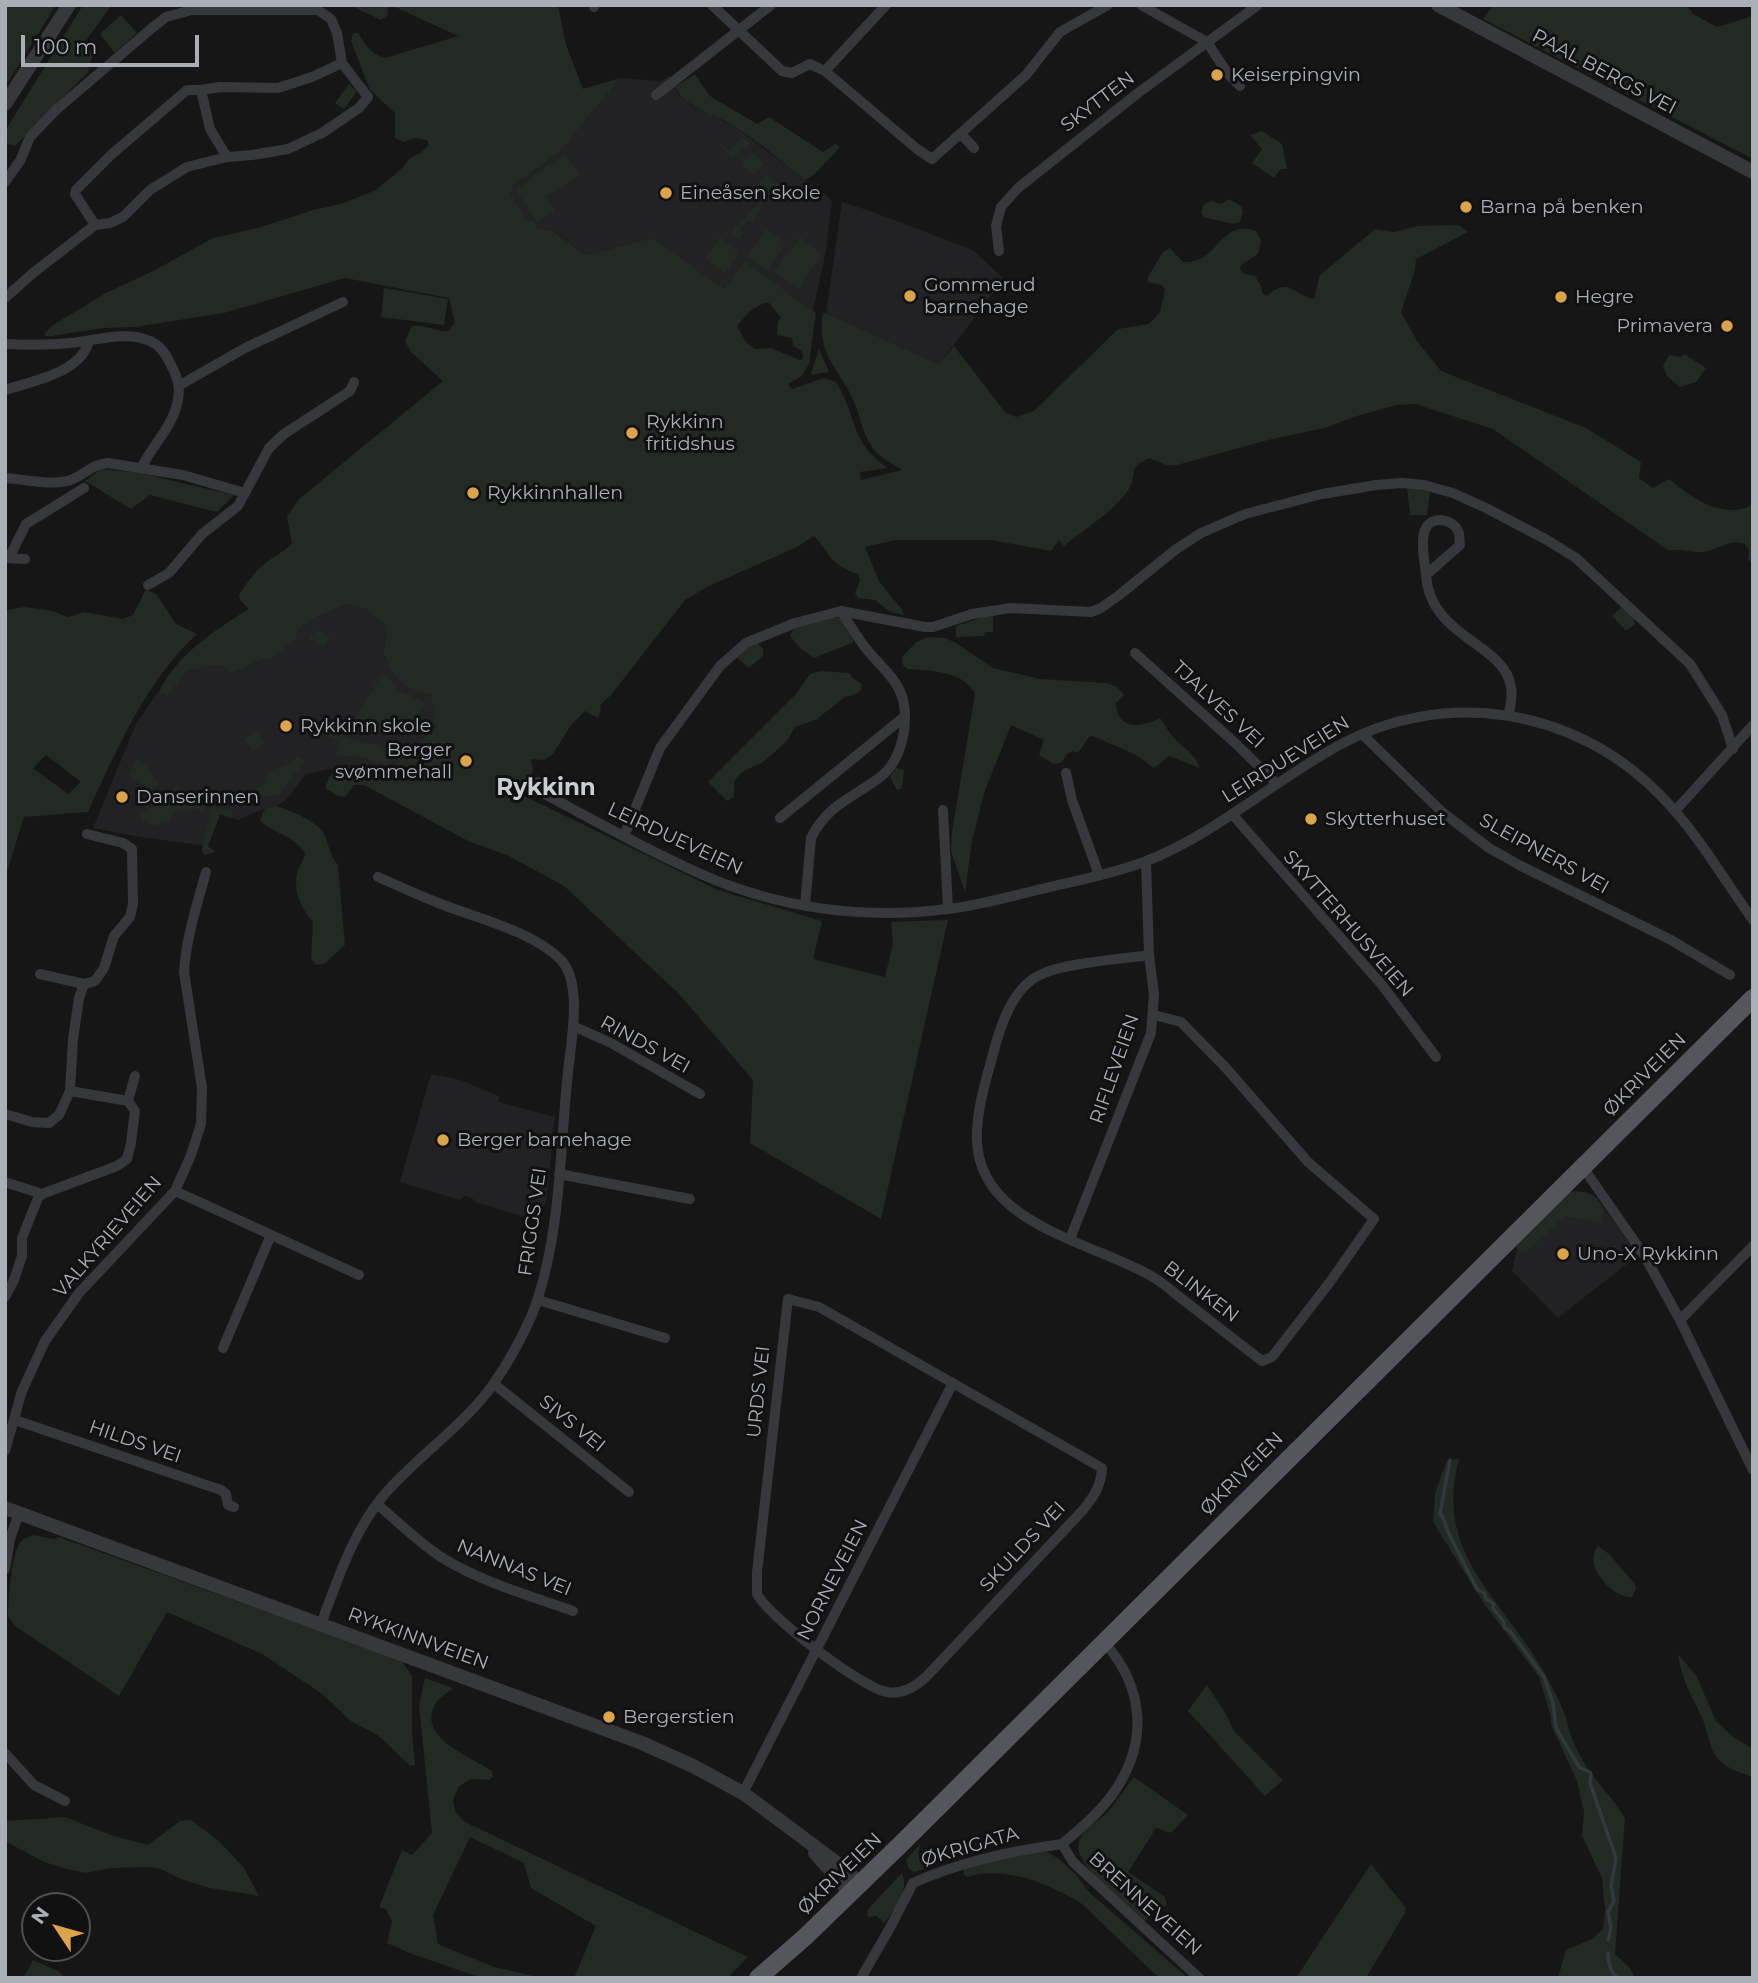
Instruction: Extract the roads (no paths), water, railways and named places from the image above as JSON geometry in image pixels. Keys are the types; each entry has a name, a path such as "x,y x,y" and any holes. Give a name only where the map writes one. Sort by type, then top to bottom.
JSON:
{"main road":[{"name":"ØKRIVEIEN","path":"758,1978 855,1888 1753,998"}],"street":[{"path":"5,104 69,5"},
{"path":"712,5 782,71 792,73 810,64 825,71 932,159 1026,75 1060,32 1108,5"},
{"path":"656,95 771,5"},
{"path":"825,71 886,5"},
{"path":"1141,5 1207,42 1228,74 1240,86"},
{"name":"SKYTTEN","path":"999,251 996,226 1001,207 1018,188 1086,133 1258,5"},
{"name":"PAAL BERGS VEI","path":"1438,5 1753,172"},
{"path":"5,182 20,161 30,137 56,110 166,18 184,11 318,10 331,19 337,33 342,64 368,97 359,108 323,133 288,149 227,157 187,167 149,190 123,217 110,223 95,225 25,279 5,298"},
{"path":"95,225 75,194 83,181 187,90 220,87 278,88 342,64"},
{"path":"201,90 210,129 227,157"},
{"path":"961,134 974,148"},
{"path":"180,385 245,348 343,302"},
{"path":"5,344 69,344 115,337 150,341 158,345 170,361 180,385 175,412 169,425 148,453 142,467"},
{"path":"5,390 65,369 88,347 89,341"},
{"path":"148,585 169,573 202,534 238,506 269,448 284,434 350,391 354,382"},
{"path":"5,478 61,482 72,480 96,464 108,463 183,475 245,493"},
{"path":"55,504 61,482"},
{"path":"624,836 660,748 720,666 746,643 759,636 841,611 925,627 933,627 972,614 1011,608 1091,612 1118,596 1175,550 1201,533 1245,514 1325,493 1376,485 1418,484 1440,488 1486,508 1576,558 1689,664 1721,715 1733,748"},
{"path":"25,559 7,558 21,530 55,504 84,488"},
{"path":"1426,575 1460,545 1460,534 1455,525 1444,520 1429,524 1424,532 1426,575 1431,600 1441,614 1493,659 1508,676 1511,687 1509,714"},
{"path":"805,906 811,838 816,828 826,813 880,778 894,762 902,739 904,717 900,691 841,611"},
{"name":"TJALVES VEI","path":"1135,653 1277,784"},
{"name":"LEIRDUEVEIEN","path":"538,782 543,793 624,836 703,875 754,893 805,906 869,912 915,912 986,902 1146,861 1232,814 1339,745 1395,722 1424,715 1463,712 1509,714 1564,730 1603,749 1646,781 1675,811 1753,920"},
{"path":"780,818 904,717"},
{"path":"1675,811 1753,725"},
{"name":"SLEIPNERS VEI","path":"1362,734 1442,811 1489,848 1671,940 1730,975"},
{"path":"1066,773 1072,800 1099,875"},
{"path":"943,810 948,909"},
{"name":"SKYTTERHUSVEIEN","path":"1232,814 1373,975 1436,1056"},
{"path":"40,974 84,984 95,981 104,968 114,936 130,917 133,904 132,849 123,842 87,834"},
{"name":"RIFLEVEIEN","path":"1070,1239 1151,1033 1154,994 1149,955 1146,861"},
{"name":"VALKYRIEVEIEN","path":"5,1451 30,1372 50,1334 79,1293 175,1191 191,1155 201,1124 202,1088 184,972 194,916 206,873"},
{"name":"FRIGGS VEI","path":"321,1624 356,1536 377,1504 494,1384 538,1300 553,1229 573,1026 570,971 552,953 523,935 378,877"},
{"name":"BLINKEN","path":"1149,955 1064,968 1040,975 1022,989 1010,1006 995,1044 983,1088 976,1134 984,1174 994,1190 1032,1222 1153,1277 1262,1361 1272,1357 1374,1219 1308,1162 1181,1021 1154,1015"},
{"path":"5,1114 32,1122 49,1123 59,1115 71,1091 73,1039 79,998 84,984"},
{"name":"RINDS VEI","path":"573,1026 611,1043 700,1094"},
{"path":"128,1101 135,1076"},
{"path":"5,1182 42,1194 117,1166 127,1158 135,1111 128,1101 71,1091"},
{"path":"1583,1166 1644,1255 1680,1320 1753,1470"},
{"path":"559,1174 691,1199"},
{"path":"175,1191 359,1275"},
{"path":"5,1297 22,1256 22,1238 27,1221 42,1194"},
{"path":"223,1348 271,1235"},
{"path":"1680,1320 1753,1246"},
{"name":"URDS VEI","path":"816,1650 775,1615 757,1594 757,1572 788,1299 819,1307 953,1383"},
{"path":"538,1300 665,1338"},
{"name":"NORNEVEIEN","path":"743,1793 953,1383"},
{"name":"SKULDS VEI","path":"816,1650 886,1692 901,1692 918,1684 1096,1494 1101,1483 1102,1468 953,1383"},
{"name":"SIVS VEI","path":"494,1384 629,1492"},
{"name":"HILDS VEI","path":"15,1420 220,1490 226,1494 228,1504 234,1507"},
{"name":"NANNAS VEI","path":"377,1504 421,1543 455,1566 573,1611"},
{"path":"5,1569 12,1511"},
{"name":"RYKKINNVEIEN","path":"12,1511 642,1743 705,1771 743,1793 801,1836 855,1888"},
{"name":"BRENNEVEIEN","path":"1104,1642 1125,1669 1136,1696 1138,1719 1135,1741 1128,1765 1112,1795 1092,1819 1062,1844 1073,1862 1199,1978"},
{"path":"5,1753 34,1785 65,1801"},
{"name":"ØKRIGATA","path":"861,1978 913,1882 975,1860 1062,1844"}],"waterway":[{"path":"1450,1460 1440,1514 1448,1532 1477,1589 1494,1604 1493,1608 1504,1622 1504,1627 1510,1631 1544,1677 1553,1703 1556,1728 1580,1768 1591,1775 1590,1783 1616,1858 1611,1886 1614,1901 1608,1912 1611,1928 1608,1940"},
{"path":"1608,1953 1610,1967 1618,1978"}],"place":[{"name":"Keiserpingvin","path":"1217,75"},
{"name":"Eineåsen skole","path":"666,193"},
{"name":"Barna på benken","path":"1466,207"},
{"name":"Gommerud barnehage","path":"910,296"},
{"name":"Hegre","path":"1561,297"},
{"name":"Primavera","path":"1727,326"},
{"name":"Rykkinn fritidshus","path":"632,433"},
{"name":"Rykkinnhallen","path":"473,493"},
{"name":"Rykkinn skole","path":"286,726"},
{"name":"Berger svømmehall","path":"466,761"},
{"name":"Danserinnen","path":"122,797"},
{"name":"Skytterhuset","path":"1311,819"},
{"name":"Berger barnehage","path":"443,1140"},
{"name":"Uno-X Rykkinn","path":"1563,1254"},
{"name":"Bergerstien","path":"609,1717"}],"district":[{"name":"Rykkinn","path":"546,788"}]}
